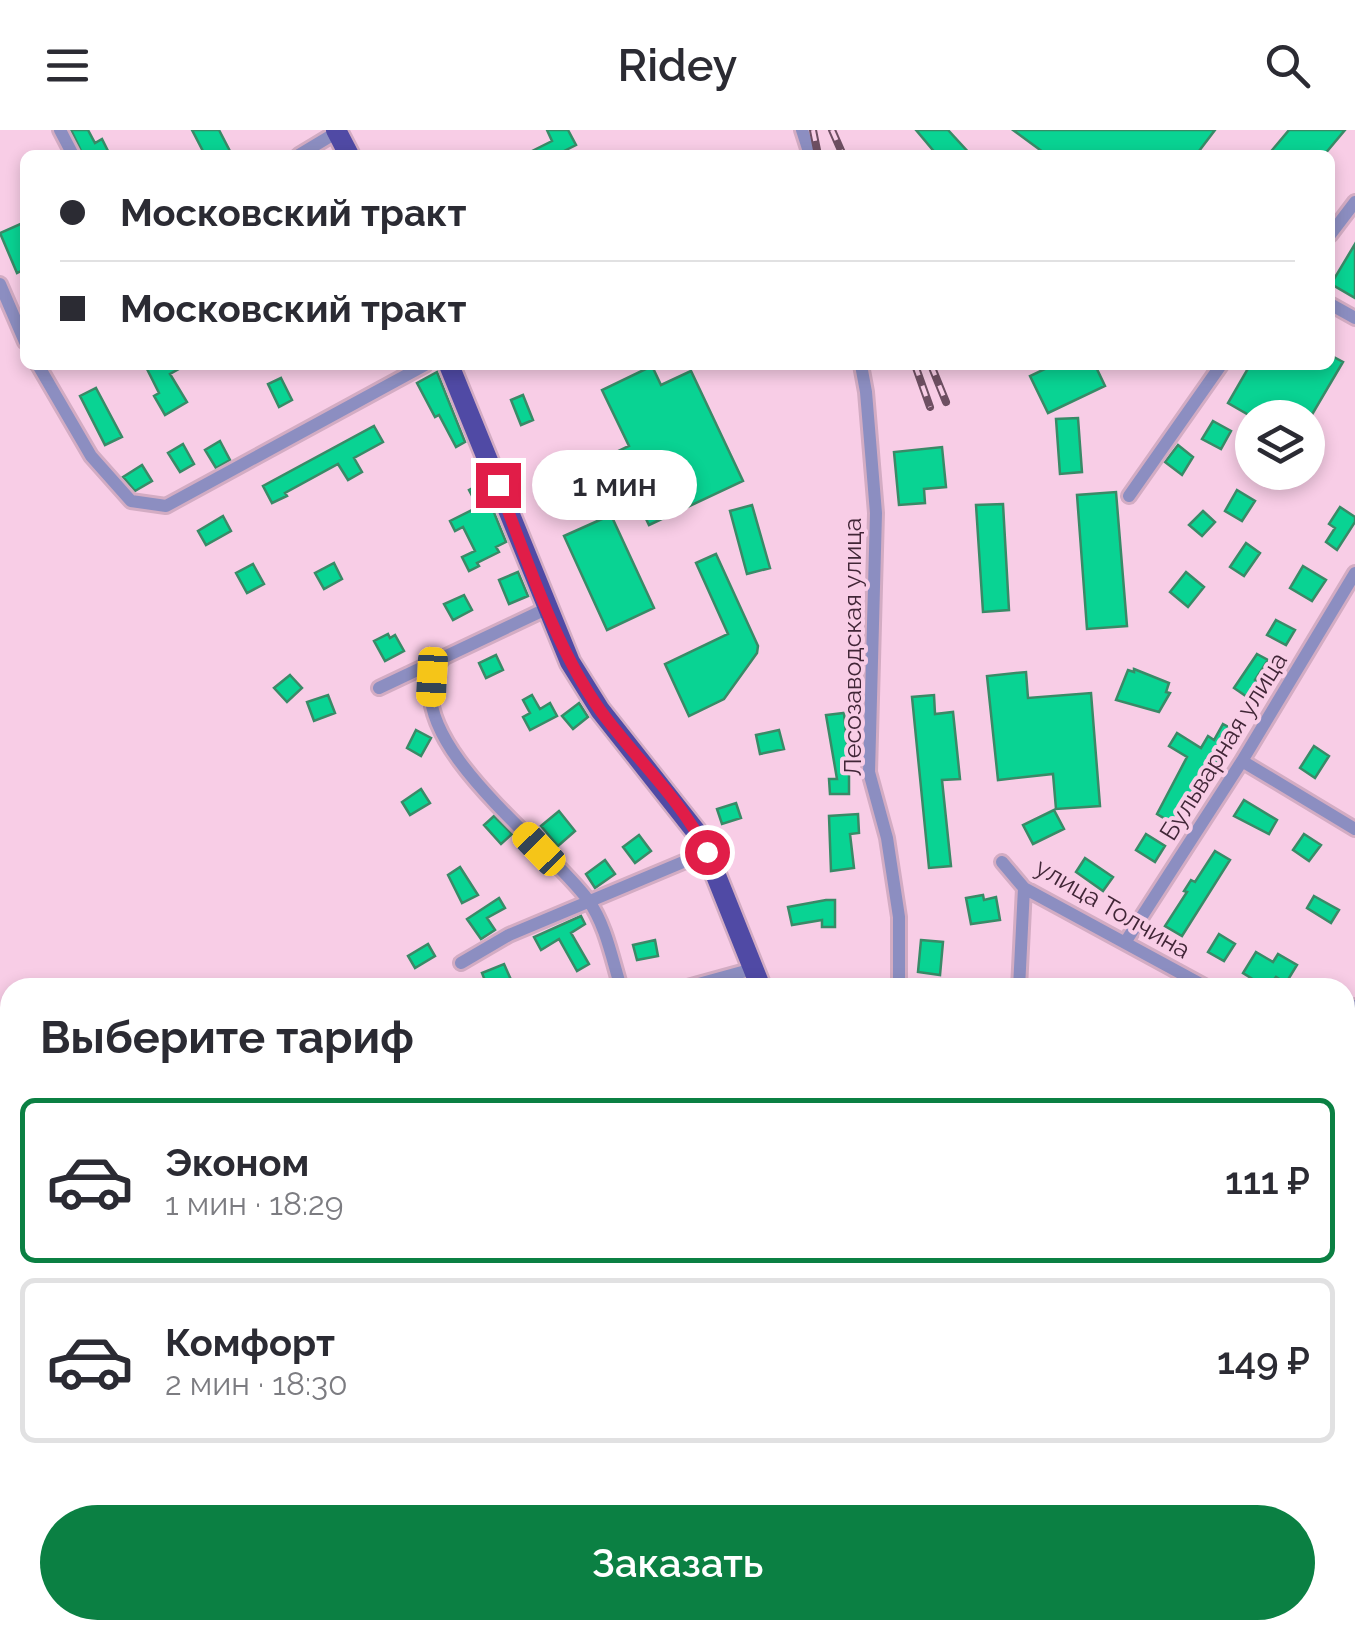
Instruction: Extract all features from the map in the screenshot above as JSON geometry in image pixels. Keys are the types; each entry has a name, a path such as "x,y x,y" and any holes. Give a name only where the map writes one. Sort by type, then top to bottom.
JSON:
{"main road":[{"path":"451,370 570,662 600,710 673,801 707,852 757,978"}],"street":[{"path":"307,150 336,131"},
{"path":"1335,228 1355,202"},
{"path":"0,284 20,333"},
{"path":"8,302 20,296"},
{"path":"41,370 91,456 131,502 166,506 416,370"},
{"name":"Лесозаводская улица","path":"862,370 876,513 870,772 899,917 899,978"},
{"path":"1129,496 1217,370"},
{"name":"Бульварная улица","path":"1126,940 1242,762 1355,574"},
{"path":"380,688 548,608"},
{"path":"443,658 432,677 431,699 440,731 489,798 589,901 618,978"},
{"path":"1242,762 1355,829"},
{"path":"462,963 509,935 707,852"},
{"name":"улица Толчина","path":"1002,862 1024,888 1191,978"},
{"path":"1020,978 1024,888"}],"building":[{"path":"71,130 88,130 95,143 102,139 108,150 81,150"},
{"path":"192,130 219,130 229,150 202,150"},
{"path":"547,130 568,130 576,145 566,150 534,150 552,141"},
{"path":"916,130 948,130 966,150 933,150"},
{"path":"1013,130 1215,130 1200,150 1040,150"},
{"path":"1289,130 1345,130 1328,150 1272,150"},
{"path":"20,224 17,273 0,233"},
{"path":"1355,244 1355,298 1335,286 1335,277"},
{"path":"1335,358 1343,362 1321,400 1235,400 1235,407 1228,403 1247,370 1335,370"},
{"path":"148,370 177,370 170,374 187,402 165,415 154,396 159,393"},
{"path":"644,370 654,370 661,385 691,371 743,481 649,525 614,453 629,446 602,390"},
{"path":"1043,370 1097,370 1105,386 1048,413 1030,376"},
{"path":"437,372 465,442 456,447 417,383"},
{"path":"281,378 292,400 279,407 268,384"},
{"path":"96,388 122,437 105,445 80,396"},
{"path":"523,395 533,420 521,425 511,400"},
{"path":"1078,418 1082,472 1060,474 1056,419"},
{"path":"1213,421 1231,431 1221,449 1202,439"},
{"path":"374,426 383,442 354,458 362,472 348,480 338,464 272,503 263,486"},
{"path":"220,441 230,460 216,468 205,450"},
{"path":"183,444 194,464 180,472 168,453"},
{"path":"1178,445 1193,457 1182,475 1165,462"},
{"path":"942,447 946,487 924,489 925,503 899,505 894,452"},
{"path":"142,465 152,481 135,491 123,477"},
{"path":"482,483 506,542 496,547 499,552 469,571 462,557 475,551 463,527 455,531 450,521 478,507 469,490"},
{"path":"1237,490 1255,501 1242,521 1225,511"},
{"path":"1116,492 1127,626 1087,629 1077,495"},
{"path":"1003,504 1009,610 983,612 976,505"},
{"path":"752,505 770,568 747,574 730,511"},
{"path":"1340,507 1355,517 1355,522 1337,550 1326,542 1335,528 1329,524"},
{"path":"1203,511 1215,522 1202,536 1189,525"},
{"path":"611,515 654,608 607,630 564,536"},
{"path":"223,516 231,531 206,545 198,531"},
{"path":"1246,543 1260,553 1244,576 1230,567"},
{"path":"716,554 758,646 757,653 724,699 689,716 665,664 728,634 696,563"},
{"path":"334,563 342,579 324,589 315,573"},
{"path":"253,564 264,584 247,593 236,573"},
{"path":"1303,566 1326,580 1312,601 1290,588"},
{"path":"518,572 528,596 509,604 499,580"},
{"path":"1186,572 1204,587 1188,607 1170,592"},
{"path":"464,595 472,610 453,620 444,604"},
{"path":"1276,620 1295,630 1286,645 1267,635"},
{"path":"388,634 390,638 395,635 404,651 385,661 374,641"},
{"path":"1257,654 1268,660 1255,680 1264,686 1253,701 1234,688"},
{"path":"496,655 503,670 486,678 479,663"},
{"path":"1128,670 1169,683 1166,692 1170,693 1159,712 1116,700"},
{"path":"1026,672 1028,698 1091,693 1100,806 1056,809 1053,774 998,780 987,676"},
{"path":"290,675 302,688 287,702 274,688"},
{"path":"328,695 335,713 314,721 307,702"},
{"path":"532,695 540,709 550,703 557,716 530,730 523,717 530,713 523,700"},
{"path":"934,695 935,714 953,712 960,779 942,780 951,866 929,868 912,697"},
{"path":"579,703 588,717 573,729 562,716"},
{"path":"844,713 847,744 854,743 857,764 849,765 849,794 830,794 829,779 837,779 826,715"},
{"path":"1223,724 1236,731 1177,826 1157,814 1187,757 1169,746 1177,733 1201,748 1208,736 1214,740"},
{"path":"416,730 431,738 421,756 407,748"},
{"path":"779,730 784,749 760,754 756,735"},
{"path":"1314,746 1329,756 1315,778 1300,768"},
{"path":"421,789 430,803 410,815 402,802"},
{"path":"1244,800 1277,820 1269,834 1234,816"},
{"path":"736,803 741,818 722,824 717,809"},
{"path":"1054,810 1064,829 1033,844 1023,825"},
{"path":"559,811 575,831 558,846 541,826"},
{"path":"858,814 859,833 850,834 854,868 831,871 829,816"},
{"path":"494,816 512,834 501,844 484,825"},
{"path":"1146,834 1165,846 1155,862 1136,850"},
{"path":"1304,834 1321,845 1309,861 1293,850"},
{"path":"639,835 651,851 635,863 623,847"},
{"path":"1215,851 1230,860 1182,936 1165,926 1191,880 1195,882"},
{"path":"1085,858 1113,877 1103,891 1076,872"},
{"path":"605,860 615,874 595,888 586,874"},
{"path":"460,867 478,895 462,903 448,875"},
{"path":"983,895 984,900 996,897 1000,920 971,924 966,898"},
{"path":"1314,896 1339,910 1331,923 1307,908"},
{"path":"499,898 505,908 487,918 495,930 481,939 467,919"},
{"path":"835,900 835,927 822,927 822,920 792,925 788,907"},
{"path":"581,916 585,924 571,933 589,964 577,971 559,939 541,950 534,937"},
{"path":"1219,934 1235,944 1224,961 1208,952"},
{"path":"655,940 658,956 637,960 633,945"},
{"path":"921,940 943,942 940,975 918,972"},
{"path":"428,944 435,956 415,968 408,956"},
{"path":"1256,952 1273,962 1278,954 1297,965 1289,978 1251,978 1243,973"},
{"path":"504,964 510,978 484,978 482,973"}],"railway":[{"path":"813,130 817,150"},
{"path":"832,130 841,150"},
{"path":"917,370 930,407"},
{"path":"933,370 946,402"}],"route":[{"path":"498,485 570,662 600,710 664,788 707,852"}]}
